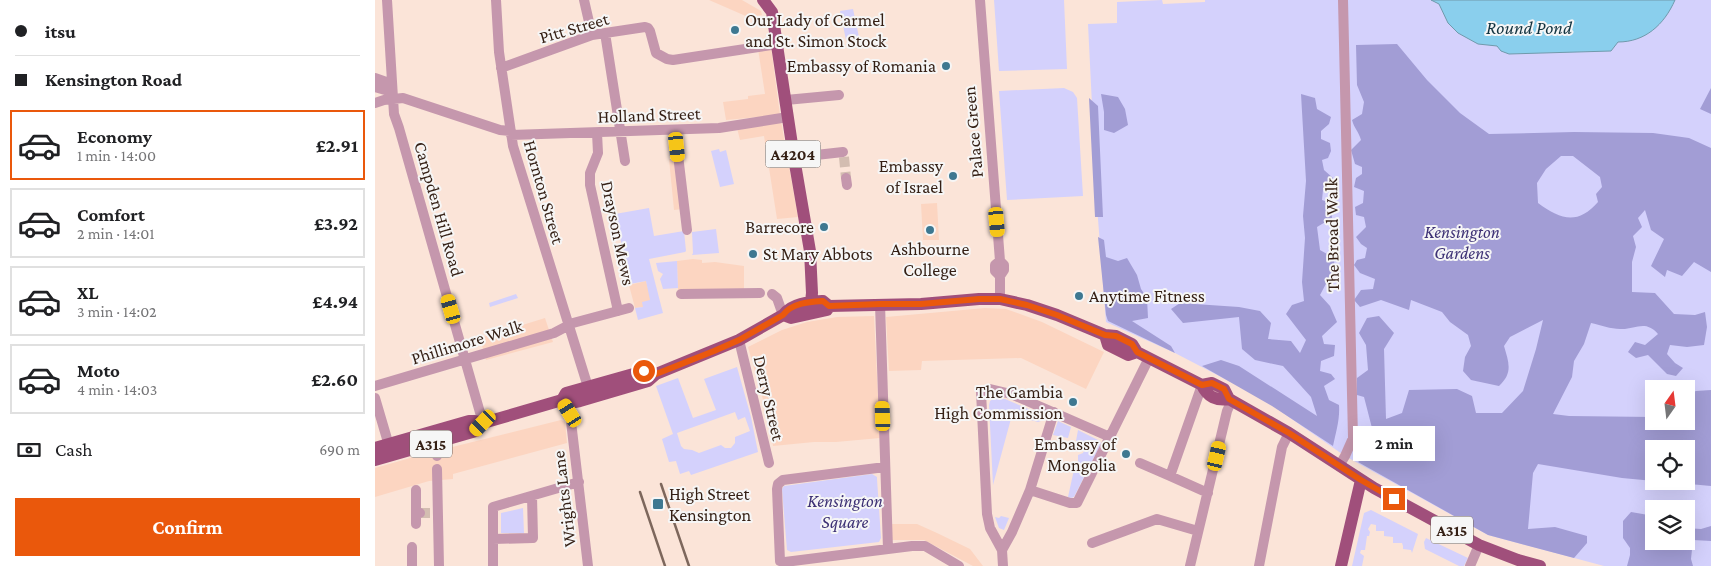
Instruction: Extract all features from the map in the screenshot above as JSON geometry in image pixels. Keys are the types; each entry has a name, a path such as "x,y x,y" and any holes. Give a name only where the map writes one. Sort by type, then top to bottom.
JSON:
{"main road":[{"name":"A4204","path":"763,0 772,6 810,251 811,302 805,314"},
{"name":"A315","path":"783,315 791,318 826,308 880,304 921,304 979,299 1000,299 1027,305 1102,334 1114,335 1126,340 1132,344 1137,352 1202,385 1212,383 1224,389 1231,400 1289,433 1361,480 1479,545 1540,566"},
{"name":"A315","path":"375,460 390,450 433,438 469,422 483,423 562,400 570,404 617,392 648,381 656,374 739,340 783,315 788,308 811,302"},
{"path":"811,302 816,307 826,308"},
{"name":"A315","path":"562,400 566,393 644,371 656,374"},
{"name":"A315","path":"375,448 390,450"},
{"path":"1341,566 1361,480"}],"street":[{"name":"Campden Hill Road","path":"387,0 394,114 483,423"},
{"name":"Hornton Street","path":"495,0 501,68 510,133 523,183 588,387"},
{"path":"584,0 592,35"},
{"name":"Palace Green","path":"980,0 1000,261 1004,266 1000,276 1000,299"},
{"name":"The Broad Walk","path":"1339,466 1353,438 1343,0"},
{"name":"Pitt Street","path":"501,68 592,35 648,28 651,31 656,53 667,59 682,59 778,44"},
{"path":"605,33 625,161"},
{"path":"375,78 392,92"},
{"path":"375,87 392,92"},
{"path":"375,103 392,92"},
{"name":"Holland Street","path":"392,92 401,98 510,133 597,133 719,128 788,117"},
{"path":"786,100 839,95"},
{"path":"675,130 687,230"},
{"name":"Drayson Mews","path":"597,133 598,153 590,173 590,185 624,310"},
{"path":"807,156 843,152"},
{"path":"681,294 760,293"},
{"path":"772,294 777,298 783,315"},
{"path":"880,304 888,549"},
{"name":"Phillimore Walk","path":"375,386 554,333 573,323 624,310"},
{"name":"Derry Street","path":"739,340 769,462"},
{"path":"1030,490 1070,503 1077,502 1149,358"},
{"path":"1170,476 1202,385"},
{"path":"1003,566 1002,550 990,528 987,514 981,392 990,389 1001,391 1110,437"},
{"path":"375,398 390,450"},
{"name":"Wrights Lane","path":"562,400 570,413 588,566"},
{"path":"1190,566 1231,400"},
{"path":"1002,550 1030,490 1054,412"},
{"path":"1259,566 1282,447 1289,433"},
{"path":"433,438 437,456"},
{"path":"1140,463 1208,492"},
{"path":"885,466 783,480 780,482 777,489 779,558 782,562 785,562 925,546 956,565"},
{"path":"437,469 436,513 439,566"},
{"path":"493,566 493,506 579,482"},
{"path":"416,490 418,513 416,524"},
{"path":"493,539 533,538 531,496"},
{"path":"1092,543 1157,519 1198,531"},
{"path":"1470,566 1479,545"},
{"path":"412,547 413,566"}],"shaded area":[{"path":"709,0 742,0 761,11 762,15 748,17"},
{"path":"771,47 780,115 726,120 723,102 748,99 748,96 765,94 758,49"},
{"path":"781,121 798,217 777,219 764,136 740,140 737,128"},
{"path":"677,158 683,209 674,210 669,159"},
{"name":"Ashbourne College","path":"937,203 939,240 923,240 921,204"},
{"path":"702,260 702,263 715,262 744,266 744,289 678,291 677,261"},
{"path":"646,281 651,300 643,307 635,308 629,285"},
{"path":"985,308 1006,309 1042,322 1104,352 1086,389 1021,358 922,361 921,370 889,371 886,317"},
{"path":"874,316 880,438 773,446 770,424 748,347 782,330 807,322 837,317"},
{"path":"545,318 553,342 486,360 480,338"},
{"path":"561,420 565,422 567,443 453,474 453,479 429,481 375,497 375,468"},
{"path":"892,524 917,524 937,533 970,549 983,566 973,566 924,540 892,540"}],"green space":[{"path":"994,0 1064,0 1067,69 999,71"},
{"name":"Kensington Gardens","path":"1162,0 1163,4 1205,2 1205,0 1711,0 1711,566 1604,566 1488,535 1345,456 1273,406 1244,389 1175,353 1106,322 1097,206 1088,24 1117,23 1117,2"},
{"path":"853,9 859,37 846,40 840,11"},
{"path":"1397,44 1427,80 1460,113 1489,134 1653,133 1689,138 1711,148 1711,272 1694,262 1682,276 1667,270 1665,277 1651,266 1664,239 1651,230 1645,210 1638,218 1642,227 1633,236 1636,247 1632,262 1632,292 1655,293 1674,314 1695,315 1705,312 1707,327 1704,345 1687,347 1670,345 1667,354 1675,363 1683,368 1676,376 1667,374 1648,355 1636,358 1628,352 1635,342 1645,345 1658,334 1649,327 1640,326 1617,329 1591,323 1584,344 1574,361 1572,377 1553,414 1645,417 1645,430 1695,430 1695,391 1711,390 1711,486 1695,485 1695,440 1645,440 1645,480 1538,464 1533,473 1528,529 1555,527 1587,536 1587,543 1574,558 1488,535 1358,462 1366,455 1387,448 1390,438 1372,428 1364,397 1357,395 1357,378 1368,370 1366,345 1359,333 1367,318 1379,316 1394,333 1384,349 1386,419 1402,413 1409,390 1457,389 1472,396 1476,413 1502,413 1523,391 1543,320 1510,337 1504,346 1509,368 1506,377 1499,386 1471,380 1463,371 1465,357 1471,346 1468,335 1450,322 1442,312 1411,300 1409,310 1381,300 1360,307 1354,300 1361,290 1373,289 1375,279 1360,273 1354,265 1357,260 1365,258 1367,248 1356,237 1366,227 1364,217 1356,215 1355,207 1363,203 1364,191 1354,187 1356,178 1362,174 1362,167 1355,164 1351,150 1361,140 1352,120 1362,114 1364,102 1357,85 1356,45","holes":["1561,156 1573,156 1600,177 1602,187 1596,194 1598,202 1591,209 1576,217 1562,216 1538,203 1537,183 1546,169"]},
{"path":"1064,88 1073,92 1077,98 1083,196 1007,200 999,91"},
{"path":"1711,88 1711,114 1700,109"},
{"path":"1101,94 1118,97 1125,109 1128,125 1114,133 1104,130"},
{"path":"1301,94 1315,98 1317,109 1331,117 1329,124 1321,131 1321,139 1330,143 1331,151 1328,158 1322,160 1324,170 1333,178 1330,190 1323,190 1322,200 1331,203 1332,218 1317,227 1320,250 1334,258 1335,277 1328,280 1320,295 1330,306 1337,322 1322,336 1324,344 1335,345 1334,356 1321,361 1320,371 1331,374 1335,379 1324,386 1329,400 1339,405 1333,446 1272,406 1202,366 1221,360 1239,366 1317,416 1311,397 1283,366 1255,360 1242,349 1239,317 1183,323 1171,309 1180,303 1239,307 1260,311 1271,323 1268,339 1291,341 1300,353 1306,340 1286,314 1292,305 1304,301 1302,282 1305,238 1303,216 1306,181"},
{"path":"1089,98 1098,106 1103,217 1095,217"},
{"path":"719,149 720,152 726,150 734,184 720,187 711,151"},
{"path":"649,208 654,236 684,231 686,251 649,259 663,313 638,320 635,308 643,307 642,302 650,300 646,281 630,284 615,214"},
{"path":"716,229 719,253 692,255 692,232"},
{"path":"1098,237 1104,240 1106,257 1118,261 1127,258 1147,298 1148,318 1132,321 1171,346 1175,353 1108,321"},
{"path":"677,261 678,288 663,289 660,279 663,274 658,271 656,263"},
{"path":"516,294 518,298 490,307 489,303"},
{"path":"737,367 751,417 758,452 691,475 689,471 680,474 676,461 669,462 662,439 673,434 656,386 678,378 693,418 716,410 704,379","holes":["735,412 738,420 745,417 750,431 735,437 735,443 731,448 725,448 721,445 699,453 684,449 681,446 677,433"]},
{"path":"993,399 1005,399 1043,415 1041,421 1038,422 1012,415 993,485 989,405"},
{"path":"1058,421 1071,427 1068,438 1053,435"},
{"path":"1078,430 1100,441 1101,444 1074,497 1071,498 1068,497 1075,465 1078,462 1078,455 1083,453 1085,448 1084,444 1076,441"},
{"name":"Kensington Square","path":"872,474 877,477 881,538 879,542 791,552 787,550 782,489 784,486"},
{"path":"523,508 524,533 501,533 501,513"},
{"path":"1371,510 1418,534 1412,553 1411,550 1403,549 1402,543 1393,543 1393,537 1384,536 1384,531 1376,531 1376,525 1371,524 1368,529 1370,532 1369,536 1367,536 1365,550 1361,550 1360,553 1364,556 1362,566 1352,566 1364,513"},
{"path":"1631,512 1645,514 1645,550 1692,550 1691,559 1693,566 1627,566 1630,548 1623,538 1623,521"},
{"path":"1001,516 1009,518 1004,530 999,528 995,517 999,518"},
{"path":"1711,526 1711,541 1695,540 1695,529"},
{"path":"1426,538 1468,558 1464,566 1459,566 1425,549 1424,542"}],"water":[{"name":"Round Pond","path":"1431,0 1675,0 1671,9 1653,30 1637,39 1618,42 1611,51 1509,54 1501,51 1497,46 1478,44 1458,33 1448,23 1439,4"}],"tunnel":[{"path":"844,157 846,178"},
{"path":"420,513 433,513"}],"railway":[{"path":"661,484 689,566"},
{"path":"640,492 665,566"}],"place":[{"name":"Our Lady of Carmel and St. Simon Stock","path":"735,30"},
{"name":"Embassy of Romania","path":"946,66"},
{"name":"Embassy of Israel","path":"953,176"},
{"name":"Barrecore","path":"824,227"},
{"name":"Ashbourne College","path":"930,230"},
{"name":"St Mary Abbots","path":"753,254"},
{"name":"Anytime Fitness","path":"1079,296"},
{"name":"The Gambia High Commission","path":"1073,402"},
{"name":"Embassy of Mongolia","path":"1126,454"},
{"name":"High Street Kensington","path":"658,504"}],"route":[{"path":"644,371 656,374 714,351 739,340 783,315 788,308 811,302 823,301 829,306 845,304 921,304 1000,299 1027,305 1057,315 1105,335 1114,335 1132,344 1137,352 1202,385 1212,383 1224,389 1229,399 1289,433 1394,499"}]}
